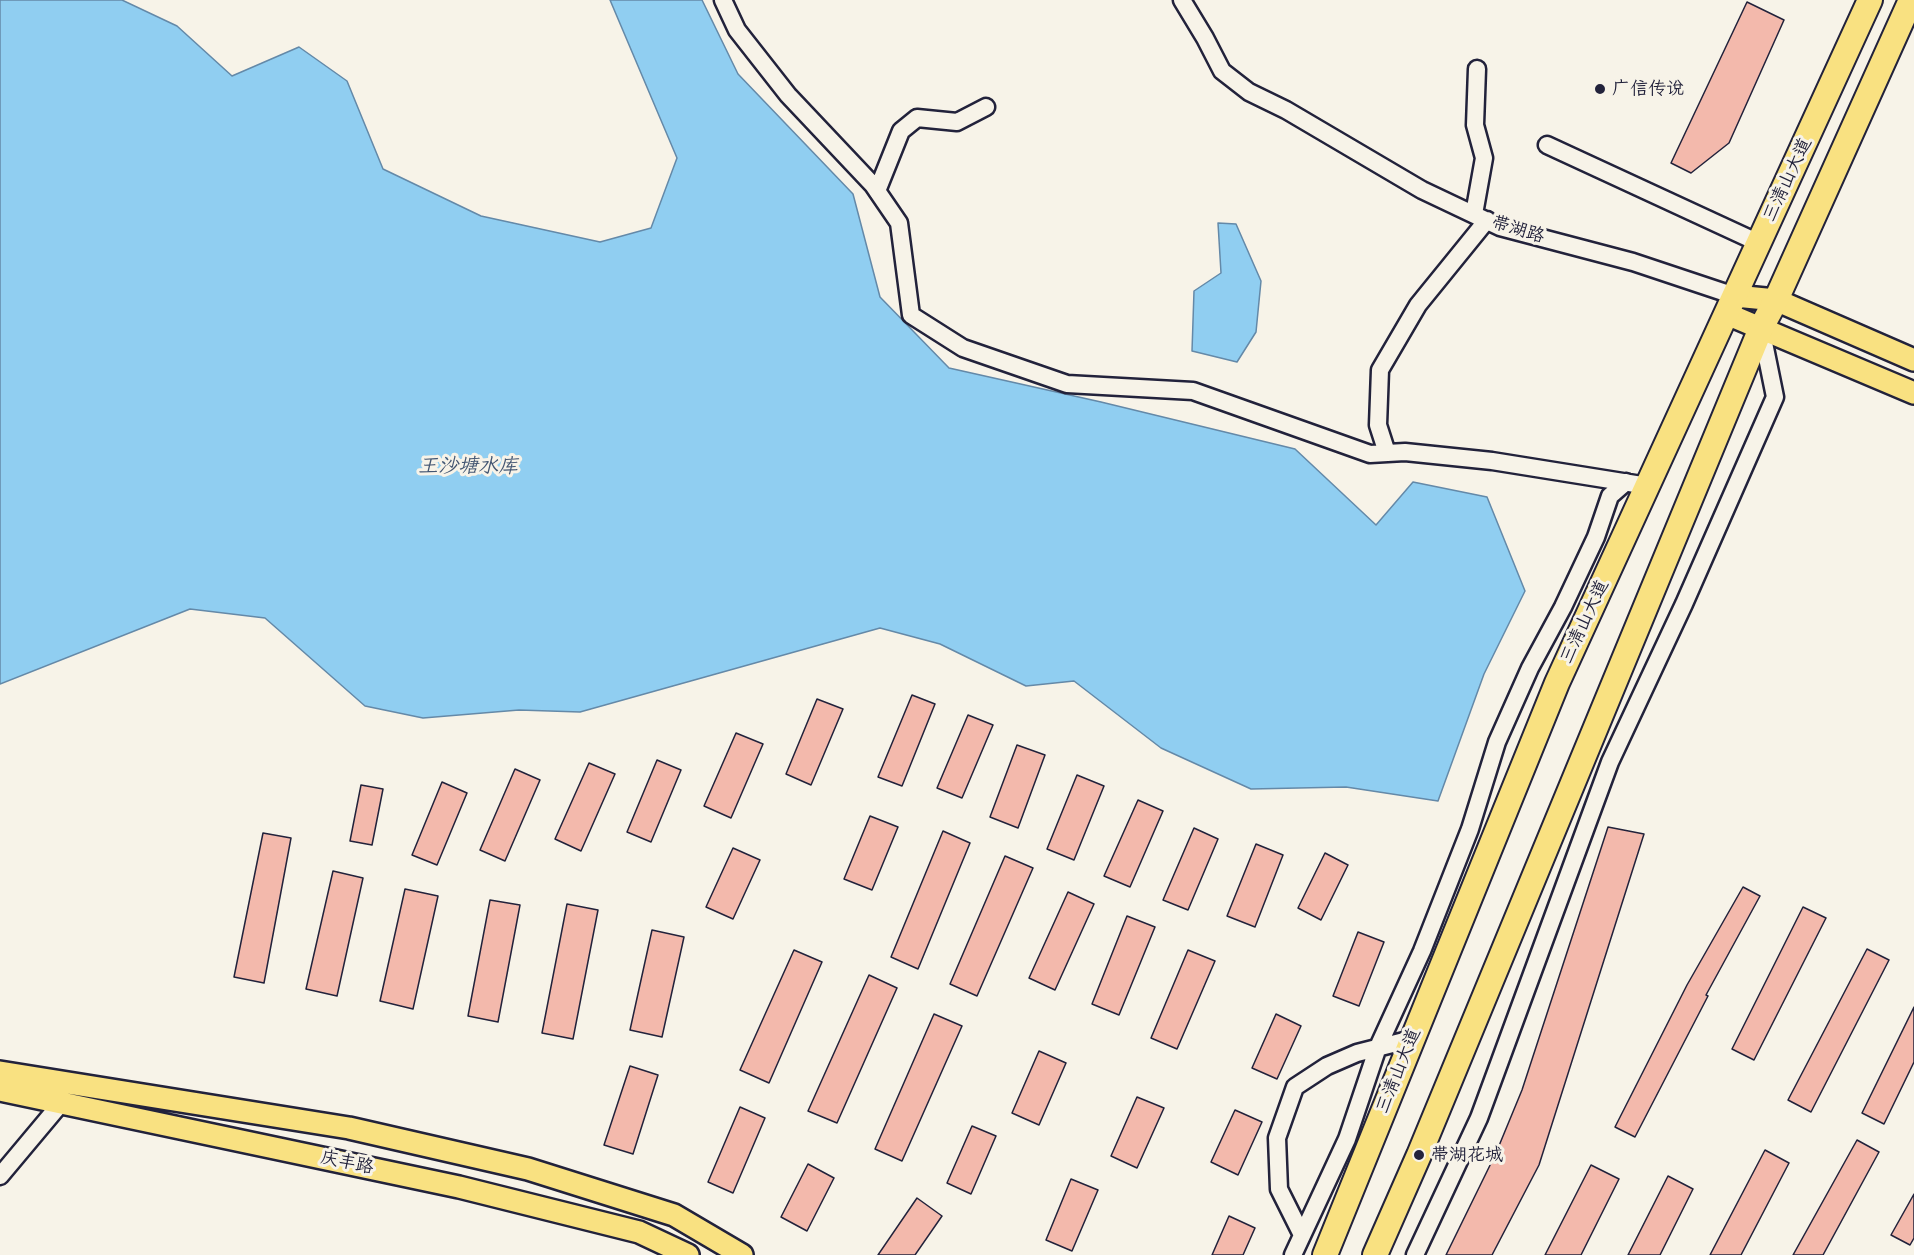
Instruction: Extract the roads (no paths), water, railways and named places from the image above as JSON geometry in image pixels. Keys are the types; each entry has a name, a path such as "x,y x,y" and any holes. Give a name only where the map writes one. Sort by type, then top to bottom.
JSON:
{"highway":[{"name":"三清山大道","path":"1324,1255 1637,484 1731,305 1870,0"},
{"name":"三清山大道","path":"1375,1255 1424,1144 1761,328 1776,300 1911,0"}],"main road":[{"name":"带湖路","path":"1731,305 1776,300 1914,360"},
{"name":"带湖路","path":"1731,305 1761,328 1914,393"},
{"path":"0,1072 349,1128 528,1169 674,1215 742,1255"},
{"name":"庆丰路","path":"0,1090 459,1187 639,1233 688,1255"}],"street":[{"path":"723,0 737,30 788,95 877,191 899,224 911,315 963,348 1067,384 1193,391 1370,454 1405,452 1492,461 1637,484"},
{"name":"带湖路","path":"1182,0 1222,71 1248,92 1286,110 1422,190 1500,226 1634,262 1731,305"},
{"path":"1387,453 1378,425 1380,369 1418,305 1480,217 1484,158 1475,124 1477,69"},
{"path":"877,191 901,131 916,118 957,122 986,106"},
{"path":"1547,145 1759,243"},
{"path":"1415,1255 1479,1118 1610,762 1684,604 1775,397 1761,328"},
{"path":"1293,1255 1347,1139 1378,1047 1422,951 1470,829 1497,742 1530,668 1563,607 1596,537 1610,496 1637,484"},
{"path":"1302,1235 1279,1189 1277,1138 1295,1087 1327,1066 1357,1053 1412,1039"},
{"path":"0,1176 62,1102"}],"water":[{"name":"王沙塘水库","path":"0,0 122,0 177,26 232,76 299,47 347,81 383,169 481,216 600,242 651,228 677,158 610,0 702,0 738,74 853,194 880,297 949,368 1295,449 1376,525 1413,482 1487,497 1525,591 1484,674 1438,801 1346,787 1251,789 1161,748 1074,681 1026,686 940,644 880,628 580,712 519,710 423,718 365,706 265,618 190,609 0,684"},
{"path":"1218,223 1236,224 1261,281 1256,332 1237,362 1192,351 1194,291 1221,273"}],"place":[{"name":"广信传说","path":"1600,89"},
{"name":"带湖花城","path":"1419,1155"}]}
